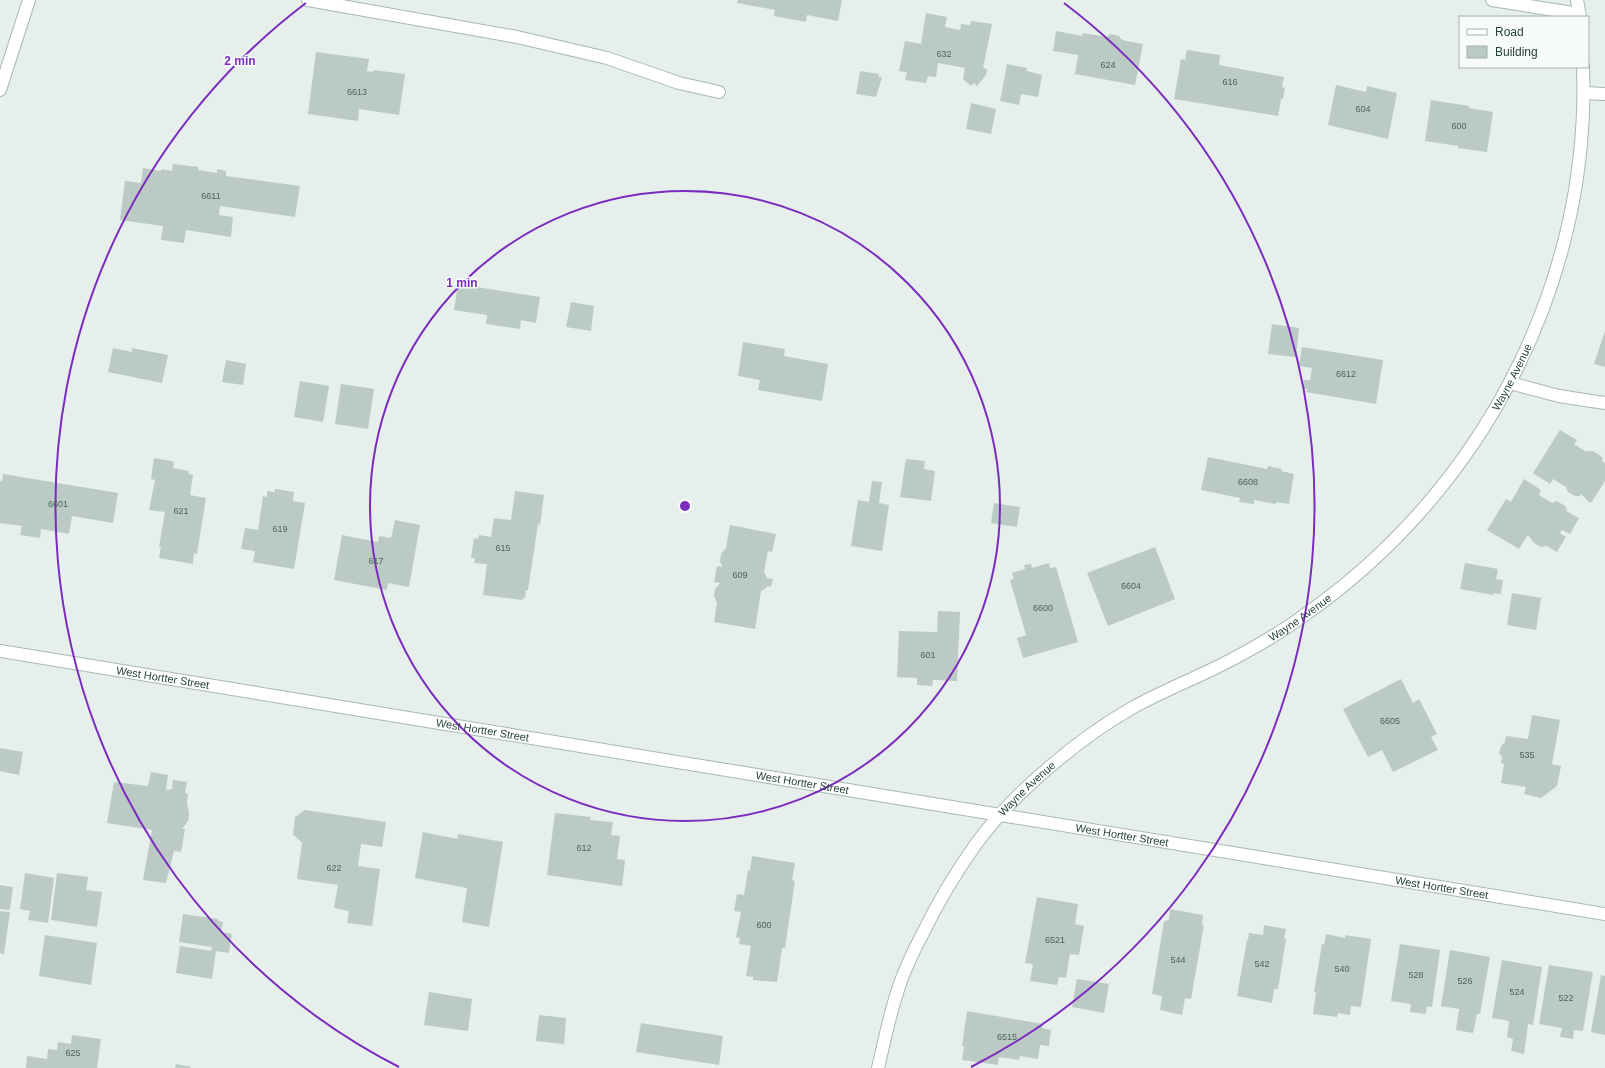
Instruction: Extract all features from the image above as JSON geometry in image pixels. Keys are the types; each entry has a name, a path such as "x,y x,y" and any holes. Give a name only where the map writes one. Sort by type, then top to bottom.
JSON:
{"street":[{"path":"0,90 29,0"},
{"path":"308,0 517,37 607,58 679,83 719,92"},
{"path":"1492,0 1579,16 1577,0"},
{"name":"Wayne Avenue","path":"878,1068 897,991 915,949 933,913 959,868 977,843 1000,816 1043,774 1089,737 1130,710 1165,691 1224,664 1264,642 1302,618 1359,574 1397,539 1427,506 1457,467 1485,426 1510,383 1529,344 1545,302 1565,238 1570,215 1582,131 1584,93 1583,68"},
{"path":"1584,93 1605,94"},
{"path":"1510,383 1553,395 1605,404"},
{"name":"West Hortter Street","path":"0,651 602,748 1000,816 1605,914"}],"building":[{"path":"738,0 842,0 838,21 807,15 806,22 774,16 775,10 737,3"},
{"path":"926,13 947,17 945,27 960,30 961,24 970,25 971,21 992,24 983,68 987,69 986,75 977,86 974,83 971,86 963,79 965,68 938,63 936,77 928,76 926,83 905,80 907,72 899,71 905,41 921,44"},
{"path":"1056,31 1082,36 1083,33 1107,37 1110,34 1119,36 1121,39 1126,41 1143,44 1135,85 1075,74 1078,55 1053,51"},
{"path":"1187,50 1220,55 1219,65 1284,77 1282,87 1285,88 1283,99 1281,99 1278,116 1174,99 1181,59 1185,60"},
{"path":"316,52 369,59 367,71 373,72 373,70 405,74 399,115 359,109 358,121 308,114"},
{"path":"1007,64 1027,68 1027,71 1042,75 1038,97 1021,94 1019,105 1000,101"},
{"path":"860,71 879,74 878,77 882,77 876,97 856,94"},
{"path":"1336,85 1366,92 1367,86 1397,93 1388,139 1328,125"},
{"path":"1431,100 1469,106 1469,108 1493,112 1487,152 1425,141"},
{"path":"971,103 996,109 991,134 966,129"},
{"path":"173,164 198,167 198,170 217,173 217,169 226,171 226,176 300,186 295,217 220,206 219,215 233,217 231,237 186,230 184,243 161,240 163,226 120,220 125,181 141,183 143,168 172,171"},
{"path":"458,284 540,297 536,323 521,320 520,329 486,324 487,315 454,310"},
{"path":"571,302 594,306 591,331 566,327"},
{"path":"1272,324 1299,328 1296,357 1268,354"},
{"path":"1605,331 1605,367 1594,364"},
{"path":"743,342 785,349 784,356 828,364 822,401 758,390 760,380 738,376"},
{"path":"1302,347 1383,360 1376,404 1306,392 1307,389 1303,389 1304,380 1310,380 1312,368 1299,366"},
{"path":"113,348 132,352 132,348 168,355 162,383 108,372"},
{"path":"226,360 246,364 243,385 222,382"},
{"path":"300,381 329,386 323,422 294,417"},
{"path":"341,384 374,389 368,429 335,424"},
{"path":"1560,430 1577,440 1574,444 1586,452 1593,451 1601,456 1603,459 1602,461 1605,463 1605,481 1591,503 1580,494 1580,496 1575,496 1568,492 1566,487 1553,479 1550,484 1533,473"},
{"path":"1208,457 1267,469 1268,466 1282,469 1281,471 1294,474 1289,504 1276,502 1276,504 1254,500 1254,504 1239,502 1240,498 1201,490"},
{"path":"154,458 174,462 173,468 189,471 188,474 193,475 190,495 206,498 197,554 194,553 193,564 159,558 161,547 159,547 165,512 149,510 155,480 151,479"},
{"path":"906,459 925,461 924,469 935,471 931,501 900,497"},
{"path":"3,474 118,493 113,523 72,516 69,534 41,529 40,538 20,535 22,526 0,523 0,481 2,481"},
{"path":"1524,479 1541,490 1539,495 1552,503 1557,501 1565,506 1566,511 1579,518 1570,534 1562,530 1560,533 1566,537 1557,552 1547,546 1541,547 1534,543 1528,535 1519,549 1487,530 1506,499 1511,502"},
{"path":"872,481 882,482 879,503 889,505 882,551 851,546 858,500 869,502"},
{"path":"275,489 294,492 293,501 305,503 294,569 253,562 255,551 241,549 245,528 258,530 263,496 267,497 267,491 275,492"},
{"path":"515,491 544,495 528,590 526,590 525,598 522,600 483,595 487,564 474,563 475,558 471,558 474,538 478,539 479,535 491,537 494,518 511,520"},
{"path":"994,503 1020,507 1017,527 991,523"},
{"path":"395,520 420,525 409,587 388,583 387,590 334,580 342,535 378,542 379,536 391,538"},
{"path":"730,525 776,534 772,552 768,551 764,572 767,578 773,579 771,587 767,586 761,591 755,629 714,622 717,603 714,596 715,589 720,583 714,582 717,566 722,567 720,561 721,554 726,548"},
{"path":"1155,547 1175,599 1108,626 1087,573"},
{"path":"1049,563 1050,568 1056,567 1078,642 1023,658 1017,638 1026,635 1010,580 1014,579 1012,573 1025,569 1024,565 1031,564 1032,568"},
{"path":"1465,563 1498,569 1496,579 1503,580 1501,594 1494,593 1493,595 1460,589"},
{"path":"1512,593 1541,598 1536,630 1507,625"},
{"path":"938,611 960,612 957,681 933,680 932,686 917,685 917,678 897,677 899,631 937,632"},
{"path":"1401,679 1413,703 1419,699 1437,734 1431,737 1438,750 1393,772 1382,750 1368,757 1343,709"},
{"path":"1532,715 1560,720 1552,764 1561,766 1557,786 1541,798 1524,794 1526,787 1501,783 1504,764 1501,763 1502,757 1499,753 1501,746 1505,742 1506,736 1528,739"},
{"path":"0,748 23,752 19,775 0,771"},
{"path":"151,772 168,775 166,790 172,789 173,780 187,782 185,793 188,794 188,821 182,829 185,829 181,852 174,851 166,883 143,880 152,830 107,823 114,782 148,786"},
{"path":"305,810 386,822 382,847 361,844 358,866 380,869 372,926 347,923 349,911 334,908 338,885 297,879 302,843 293,834 295,817"},
{"path":"555,813 591,817 590,820 613,822 611,835 620,836 617,859 625,860 622,886 547,875"},
{"path":"423,832 457,839 458,834 503,842 489,927 462,922 467,888 415,878"},
{"path":"752,856 795,863 792,880 795,881 785,948 782,948 777,982 753,980 753,977 746,976 751,946 739,944 740,938 736,937 741,912 734,911 737,894 744,895"},
{"path":"25,873 54,878 48,923 28,920 30,911 20,909"},
{"path":"57,873 88,877 86,890 102,892 97,927 51,920"},
{"path":"0,885 13,887 10,910 0,909"},
{"path":"1037,897 1078,904 1075,924 1084,926 1079,955 1070,954 1066,978 1059,977 1057,985 1030,981 1033,964 1025,963"},
{"path":"1170,909 1203,915 1202,925 1204,925 1191,999 1185,998 1182,1015 1160,1010 1162,996 1152,994 1164,921 1169,920"},
{"path":"0,911 10,912 4,954 0,953"},
{"path":"183,914 218,919 218,921 223,922 221,932 232,934 229,953 216,951 212,979 176,973 180,946 211,951 212,947 179,942"},
{"path":"1264,925 1286,929 1284,939 1286,939 1278,989 1274,989 1272,1003 1237,996 1249,933 1263,935"},
{"path":"1326,934 1345,938 1345,935 1371,939 1361,1007 1351,1006 1350,1015 1338,1013 1337,1017 1313,1014 1316,992 1314,992 1322,944 1324,945"},
{"path":"45,935 97,943 91,985 39,976"},
{"path":"1400,944 1440,950 1432,1007 1427,1006 1426,1014 1410,1012 1411,1004 1391,1001"},
{"path":"1450,950 1490,957 1480,1014 1477,1014 1473,1033 1456,1030 1459,1009 1441,1006"},
{"path":"1502,960 1542,967 1533,1025 1528,1024 1524,1054 1511,1051 1513,1039 1507,1037 1509,1021 1492,1018"},
{"path":"1549,965 1593,972 1583,1031 1574,1030 1573,1039 1560,1037 1562,1028 1539,1024"},
{"path":"1601,975 1605,976 1605,1035 1591,1032"},
{"path":"1077,979 1109,984 1104,1013 1072,1007"},
{"path":"429,992 472,999 468,1031 424,1025"},
{"path":"967,1011 1043,1024 1042,1028 1051,1030 1049,1046 1040,1045 1038,1059 1020,1056 1019,1060 999,1057 998,1065 962,1060 964,1047 962,1046"},
{"path":"539,1015 566,1018 564,1044 536,1041"},
{"path":"641,1023 723,1036 719,1065 636,1052"},
{"path":"72,1035 101,1039 97,1068 26,1068 27,1056 47,1059 48,1049 57,1050 58,1042 71,1044"},
{"path":"176,1064 191,1067 191,1068 175,1068"}]}
